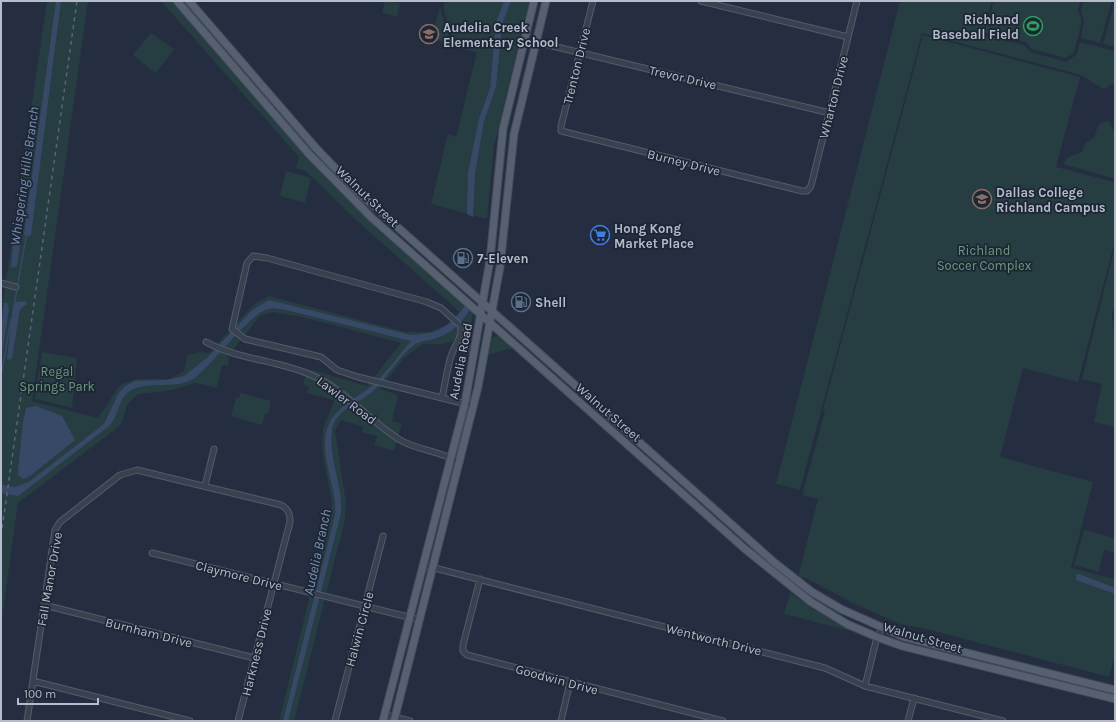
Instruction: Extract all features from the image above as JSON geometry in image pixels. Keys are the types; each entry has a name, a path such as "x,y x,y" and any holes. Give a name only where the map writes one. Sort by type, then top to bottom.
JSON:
{"main road":[{"name":"Walnut Street","path":"177,1 270,110 334,181 372,218 746,549 811,602 847,624 902,646 1115,699"},
{"name":"Walnut Street","path":"189,1 315,147 356,192 776,563 812,592 841,609 882,628 904,636 1115,690"},
{"name":"Audelia Road","path":"384,718 452,458 464,403 482,314 490,260 503,129 534,1"},
{"name":"Audelia Road","path":"395,719 474,405 493,313 500,266 509,170 517,115 546,1"},
{"path":"190,17 197,10"},
{"path":"524,39 536,42"},
{"path":"499,168 509,170"},
{"path":"614,433 621,426"},
{"path":"683,493 690,487"},
{"path":"746,549 757,553 772,565 776,563"}],"street":[{"name":"Trenton Drive","path":"561,131 593,1"},
{"path":"701,1 848,37"},
{"name":"Wharton Drive","path":"807,191 811,186 857,1"},
{"name":"Trevor Drive","path":"536,42 830,113"},
{"name":"Burney Drive","path":"561,131 628,149 807,191"},
{"path":"441,397 451,355 457,346 461,334 459,325 441,308 427,302 253,256 247,263 232,325 232,329 236,334 244,338 321,357 337,370 370,380 474,405"},
{"path":"1,283 16,287"},
{"name":"Lawler Road","path":"206,342 224,351 301,370 329,384 401,440 452,458 460,463"},
{"path":"457,346 475,350"},
{"path":"205,486 214,449"},
{"name":"Fall Manor Drive","path":"27,721 55,530 60,522 120,475 137,470 280,505 286,508 289,513"},
{"name":"Harkness Drive","path":"238,721 290,522 289,513"},
{"name":"Halwin Circle","path":"335,721 383,536"},
{"name":"Claymore Drive","path":"152,553 420,620"},
{"name":"Wentworth Drive","path":"424,565 825,668 865,686 1003,721"},
{"name":"Goodwin Drive","path":"480,579 463,645 464,651 467,655 723,721"},
{"name":"Burnham Drive","path":"44,605 254,658"},
{"path":"865,686 878,637 882,628"},
{"path":"33,681 190,721"},
{"path":"561,721 570,682"},
{"path":"908,721 914,698"},
{"path":"384,718 410,721"}],"green space":[{"path":"47,1 88,1 32,401 98,418 120,385 136,379 169,379 184,371 188,355 200,352 209,353 255,303 269,296 405,332 429,332 452,323 461,313 356,220 307,172 296,168 299,157 161,1 173,1 304,153 473,312 469,337 442,344 423,344 404,358 380,389 398,395 392,421 402,424 394,451 374,445 377,436 362,432 363,427 341,420 335,431 346,503 345,520 294,721 279,721 332,506 322,446 324,426 334,400 307,393 309,387 303,384 308,369 367,386 401,343 302,317 273,312 260,316 227,357 229,358 228,366 222,365 217,388 195,383 169,391 138,394 127,405 121,425 18,503 1,626 1,315"},
{"path":"385,1 400,3 397,17 382,13"},
{"path":"445,1 529,1 494,146 487,219 431,204 448,134 456,137 477,52 455,47 443,7"},
{"path":"900,1 992,1 982,35 1024,45 1031,52 1066,62 1076,55 1080,42 1115,51 1115,83 1103,89 1081,75 922,33 800,490 776,484"},
{"name":"Richland Baseball Field","path":"994,1 1080,1 1078,11 1082,20 1074,53 1066,58 1031,49 1026,42 984,33"},
{"path":"1083,1 1112,1 1100,43 1081,38 1084,22 1081,10"},
{"path":"1115,1 1115,47 1103,44"},
{"path":"440,7 451,44 431,39"},
{"path":"151,33 174,49 157,72 154,72 134,56 134,53"},
{"name":"Dallas College Richland Campus","path":"923,35 1080,77 1056,167 1115,182 1115,240 1078,382 1023,368 1000,457 1093,482 1071,568 1115,579 1115,654 1109,677 926,629 900,624 853,603 806,578 798,577 818,499 802,495 825,411 823,410"},
{"path":"1108,120 1115,133 1115,179 1063,164 1068,157 1082,152 1085,143 1094,138 1098,125"},
{"path":"286,171 311,178 305,203 280,196"},
{"path":"1115,246 1115,304 1112,314 1115,347 1115,427 1094,422 1102,384 1082,379"},
{"path":"499,335 514,348 488,355 492,338"},
{"name":"Regal Springs Park","path":"42,352 77,358 72,408 35,399"},
{"path":"240,393 271,401 268,414 265,414 262,425 231,416 236,397 239,398"},
{"path":"1084,530 1115,538 1115,553 1104,550 1099,572 1074,565"},
{"path":"790,592 815,610 859,633 784,614"}],"water":[{"path":"56,1 61,1 31,235 26,237 24,234"},
{"path":"504,1 511,1 502,24 496,87 484,121 475,173 473,217 467,214 468,173 479,119 490,88 496,22"},
{"path":"17,235 21,240 17,266 13,268 11,266 14,238"},
{"path":"269,300 411,335 429,333 443,328 449,324 466,304 470,309 460,323 448,333 437,338 419,342 408,350 371,393 342,412 334,423 331,440 340,492 341,513 288,721 283,721 335,515 333,489 325,446 326,433 335,414 377,381 411,341 286,310 275,308 268,309 251,320 197,376 189,381 173,385 146,386 130,391 126,394 112,423 108,427 18,496 1,493 1,485 15,487 29,482 104,424 118,394 125,386 135,381 166,380 184,376 208,357 252,310"},
{"path":"25,301 27,304 20,309 12,359 9,360 7,358 13,306 16,302"},
{"path":"4,303 7,303 9,308 1,362 1,329"},
{"path":"36,406 62,416 75,440 30,476 23,479 18,475 18,471 23,423 26,408"},
{"path":"1079,574 1115,588 1115,594 1076,580 1076,575"}],"waterway":[{"name":"Whispering Hills Branch","path":"14,306 26,237"},
{"name":"Whispering Hills Branch","path":"1,376 11,319"}],"railway":[{"path":"1,536 77,1"}],"place":[{"name":"Richland Baseball Field","path":"1033,26"},
{"name":"Audelia Creek Elementary School","path":"429,34"},
{"name":"Dallas College Richland Campus","path":"982,199"},
{"name":"Hong Kong Market Place","path":"600,235"},
{"name":"7-Eleven","path":"463,258"},
{"name":"Shell","path":"521,302"}],"park label":[{"name":"Richland Soccer Complex","path":"984,258"}],"water label":[{"name":"Audelia Branch","path":"317,552"}]}
